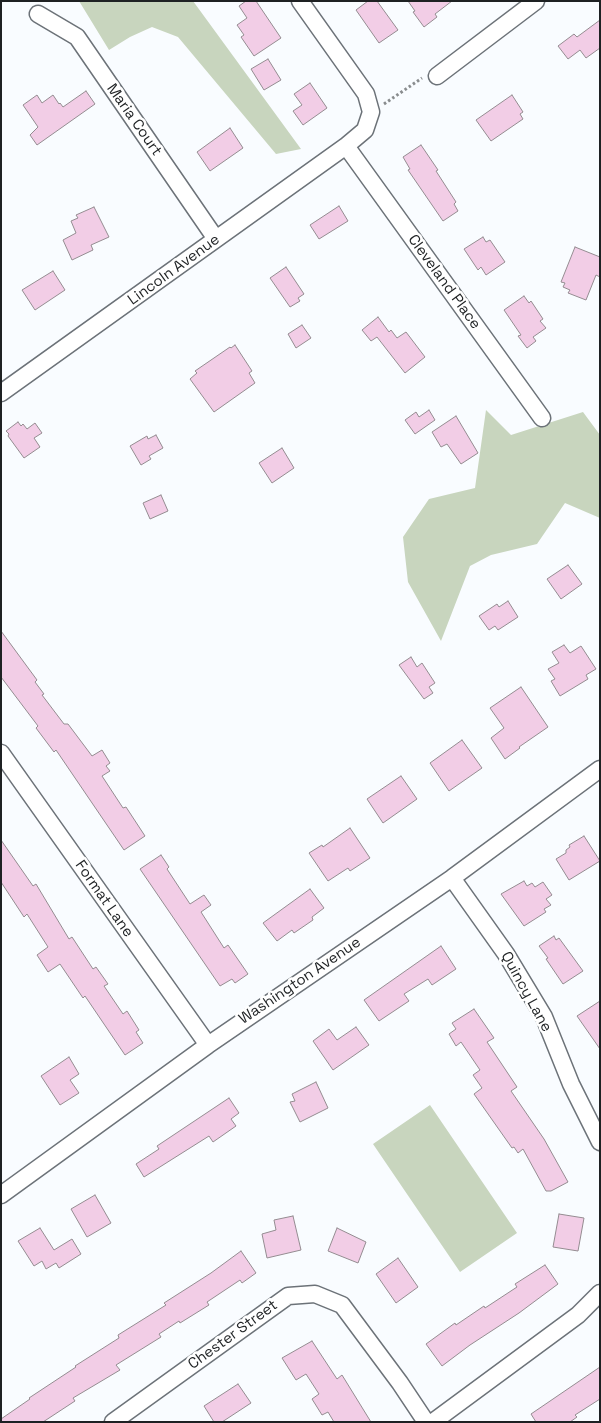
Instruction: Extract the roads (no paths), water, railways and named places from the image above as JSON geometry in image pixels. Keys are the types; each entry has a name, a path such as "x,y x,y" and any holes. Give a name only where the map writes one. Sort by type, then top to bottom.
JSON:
{"street":[{"name":"Lincoln Avenue","path":"1,393 346,146 365,130 370,112 366,94 300,1"},
{"path":"437,76 536,1"},
{"name":"Maria Court","path":"38,14 77,37 216,239"},
{"name":"Cleveland Place","path":"346,146 542,418"},
{"name":"Format Lane","path":"1,753 208,1045"},
{"name":"Washington Avenue","path":"1,1195 208,1045 452,878 598,774"},
{"name":"Quincy Lane","path":"452,878 506,954 544,1018 571,1084 600,1142"},
{"path":"433,1422 578,1315 600,1293"},
{"name":"Chester Street","path":"113,1422 288,1296 315,1294 342,1305 426,1422"}]}
